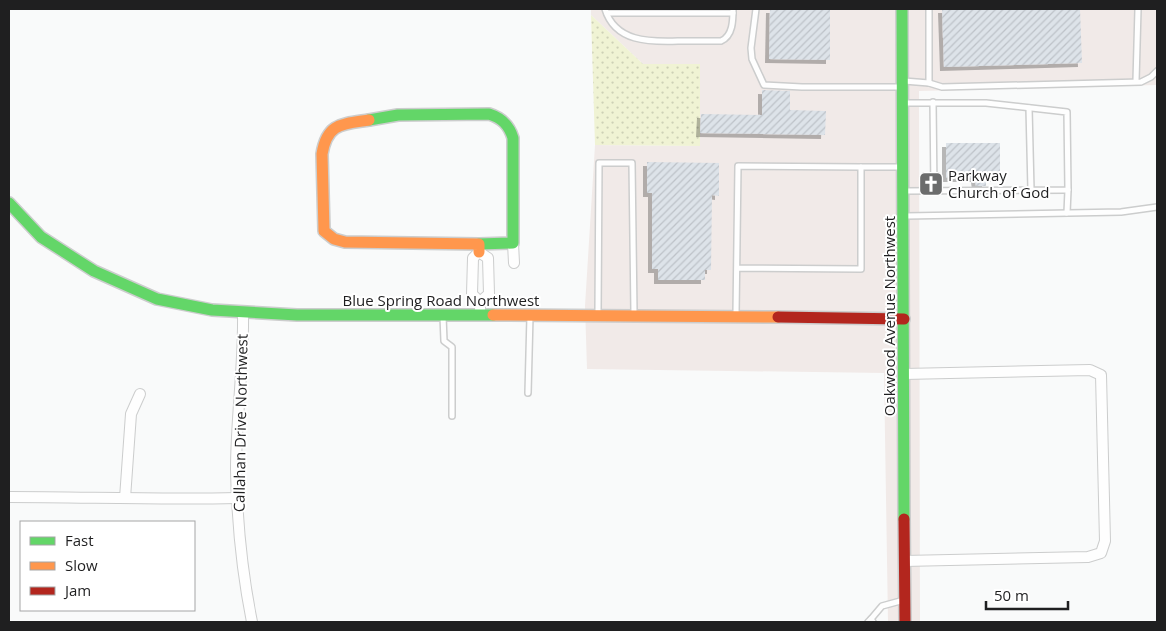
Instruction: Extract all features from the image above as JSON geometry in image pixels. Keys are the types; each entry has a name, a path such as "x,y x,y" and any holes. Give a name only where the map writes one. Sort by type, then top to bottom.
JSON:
{"street":[{"name":"Oakwood Avenue Northwest","path":"902,9 904,622"},
{"path":"514,243 479,248 354,244 337,242 329,238 324,231 322,154 324,142 332,130 341,124 398,115 489,114 497,116 511,130 513,138 514,243 514,264"},
{"name":"Blue Spring Road Northwest","path":"9,203 42,237 94,271 157,298 212,310 243,313 904,319"},
{"path":"479,248 488,258 488,294 480,302 480,315"},
{"path":"479,248 473,258 472,294 480,302"},
{"name":"Callahan Drive Northwest","path":"243,313 236,468 241,558 252,622"},
{"path":"904,374 1090,370 1101,375 1105,542 1101,553 1088,557 904,561"},
{"path":"125,498 131,414 140,394"},
{"path":"9,498 171,500 237,498"}],"lane":[{"path":"756,9 751,48 752,59 764,85 802,87 929,83 942,86 1141,82 1151,77 1157,71"},
{"path":"929,83 930,9"},
{"path":"1136,81 1138,9"},
{"path":"606,11 733,11 731,30 726,39 721,41 652,42 628,36 616,27 606,11"},
{"path":"933,102 934,191"},
{"path":"903,103 986,103 1067,112 1067,213"},
{"path":"1029,108 1031,190"},
{"path":"598,316 599,163 632,163 634,316"},
{"path":"736,317 738,166 904,167"},
{"path":"737,268 861,269 860,167"},
{"path":"904,191 1068,190"},
{"path":"904,216 1121,212 1157,207"},
{"path":"443,315 444,341 452,347 452,416"},
{"path":"528,393 530,315"},
{"path":"870,621 882,606 904,600"}],"shaded area":[{"path":"591,9 1157,9 1157,85 919,91 920,622 888,622 884,373 587,369 585,306 595,145 700,146 700,64 643,64 591,15"}],"green space":[{"path":"591,15 643,64 700,64 700,146 595,145"}],"building":[{"path":"770,9 830,9 830,60 769,59"},
{"path":"942,9 1080,9 1082,63 944,67"},
{"path":"762,90 790,91 790,110 826,111 825,135 700,133 701,114 762,115"},
{"path":"946,143 1000,143 1000,178 986,178 986,186 976,186 975,178 946,178"},
{"path":"647,162 719,163 719,196 712,195 711,270 705,270 705,280 658,280 658,269 652,269 652,193 647,193"}],"traffic: fast":[{"path":"902,9 904,519"},
{"path":"369,120 398,115 489,114 504,123 513,138 513,243 479,244"},
{"path":"9,203 41,237 94,271 157,299 212,310 297,315 493,315"}],"traffic: slow":[{"path":"369,120 337,127 328,136 324,144 322,154 324,231 334,239 345,242 479,244 479,252"},
{"path":"493,315 778,317"}],"traffic: jam":[{"path":"778,317 904,319"},
{"path":"904,519 905,622"}],"place":[{"name":"Parkway Church of God","path":"931,184"}]}
